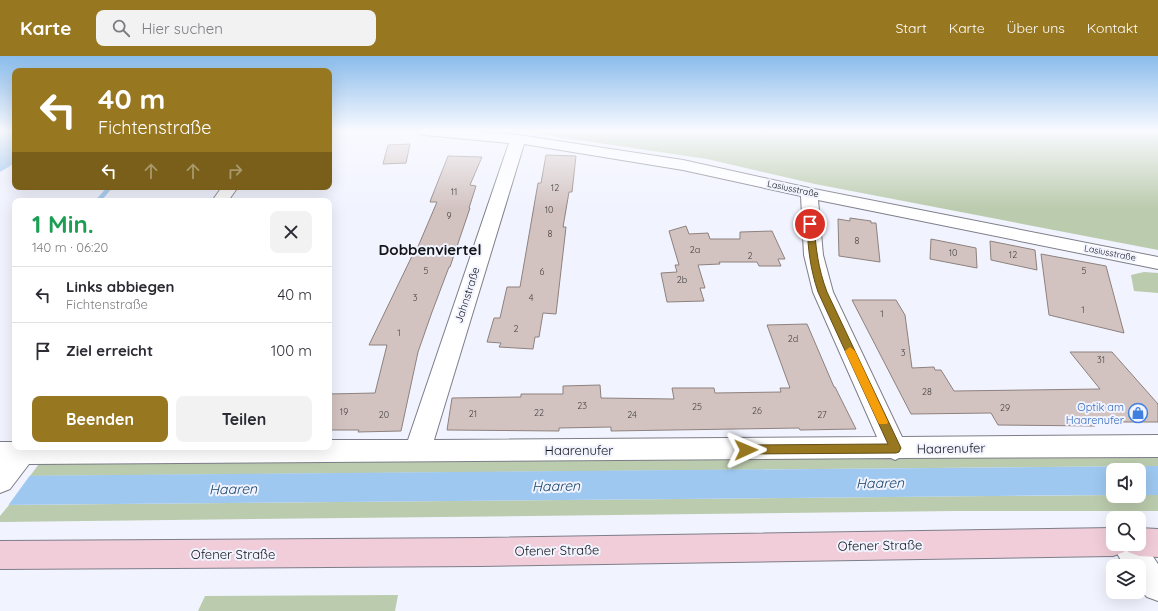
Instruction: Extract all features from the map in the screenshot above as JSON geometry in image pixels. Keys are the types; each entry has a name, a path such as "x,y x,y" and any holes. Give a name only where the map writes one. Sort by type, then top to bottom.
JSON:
{"main road":[{"name":"Ofener Straße","path":"0,556 464,552 1106,542"},
{"path":"1146,542 1158,543"}],"street":[{"name":"Jahnstraße","path":"418,451 422,434 512,157"},
{"name":"Lasiusstraße","path":"632,157 683,165 809,193 1158,263"},
{"path":"809,193 812,256 816,273 823,292 896,448"},
{"name":"Haarenufer","path":"11,461 418,451 1158,446"},
{"path":"1132,551 1148,576 1158,586"}],"green space":[{"path":"693,157 1158,157 1158,250 815,184"},
{"path":"1144,272 1158,273 1158,293 1134,291 1131,275"},
{"path":"1158,453 1158,466 1146,466 1146,463 1106,463 1106,466 30,476 42,460"},
{"path":"1106,495 1106,503 1146,503 1146,495 1158,495 1158,511 955,511 0,522 0,516 9,505"},
{"path":"398,595 395,611 198,611 205,596"}],"water":[{"path":"0,157 12,157 12,165 0,172"},
{"name":"Haaren","path":"1106,466 1106,495 0,505 0,476"},
{"path":"1146,466 1158,466 1158,495 1146,495"}],"pier":[{"path":"0,474 31,474 7,507 0,507"}],"building":[{"path":"385,157 407,157 406,163 383,164"},
{"path":"448,157 482,157 470,185 476,186 470,208 450,267 418,352 401,431 358,432 359,430 332,430 332,394 375,393 387,345 369,345 412,256 414,256 437,202 430,202"},
{"path":"546,157 576,157 572,192 569,192 563,227 566,227 556,314 543,313 539,337 535,337 533,349 499,347 501,343 487,342 494,318 500,318 507,287 520,287 538,183 541,183"},
{"path":"850,218 876,223 880,262 839,256 838,219 850,221"},
{"path":"686,226 689,234 708,233 710,239 740,239 740,232 772,231 785,259 778,259 781,266 759,266 757,262 719,262 720,264 698,265 705,288 700,288 704,301 667,302 661,273 677,272 675,265 679,265 669,231"},
{"path":"931,239 976,248 977,268 930,259"},
{"path":"990,241 1035,250 1037,270 991,260"},
{"path":"1041,254 1106,266 1124,333 1049,315"},
{"path":"852,300 896,300 905,315 912,368 934,367 935,370 941,370 954,391 1100,389 1070,352 1112,352 1158,404 1158,422 1092,422 1095,426 998,425 991,413 911,414"},
{"path":"807,324 834,387 856,429 800,430 799,428 611,431 611,427 559,428 559,431 447,430 452,398 521,397 521,394 563,394 563,386 600,385 601,398 674,399 672,388 714,388 715,393 781,392 780,388 790,388 767,325"}],"waterway":[{"path":"101,198 107,190"}],"slow traffic":[{"path":"850,351 883,422"}],"place":[{"name":"Optik am Haarenufer","path":"1138,413"}],"district":[{"name":"Dobbenviertel","path":"430,250"}],"route":[{"path":"746,450 896,448 823,292 812,256 810,224"}]}
